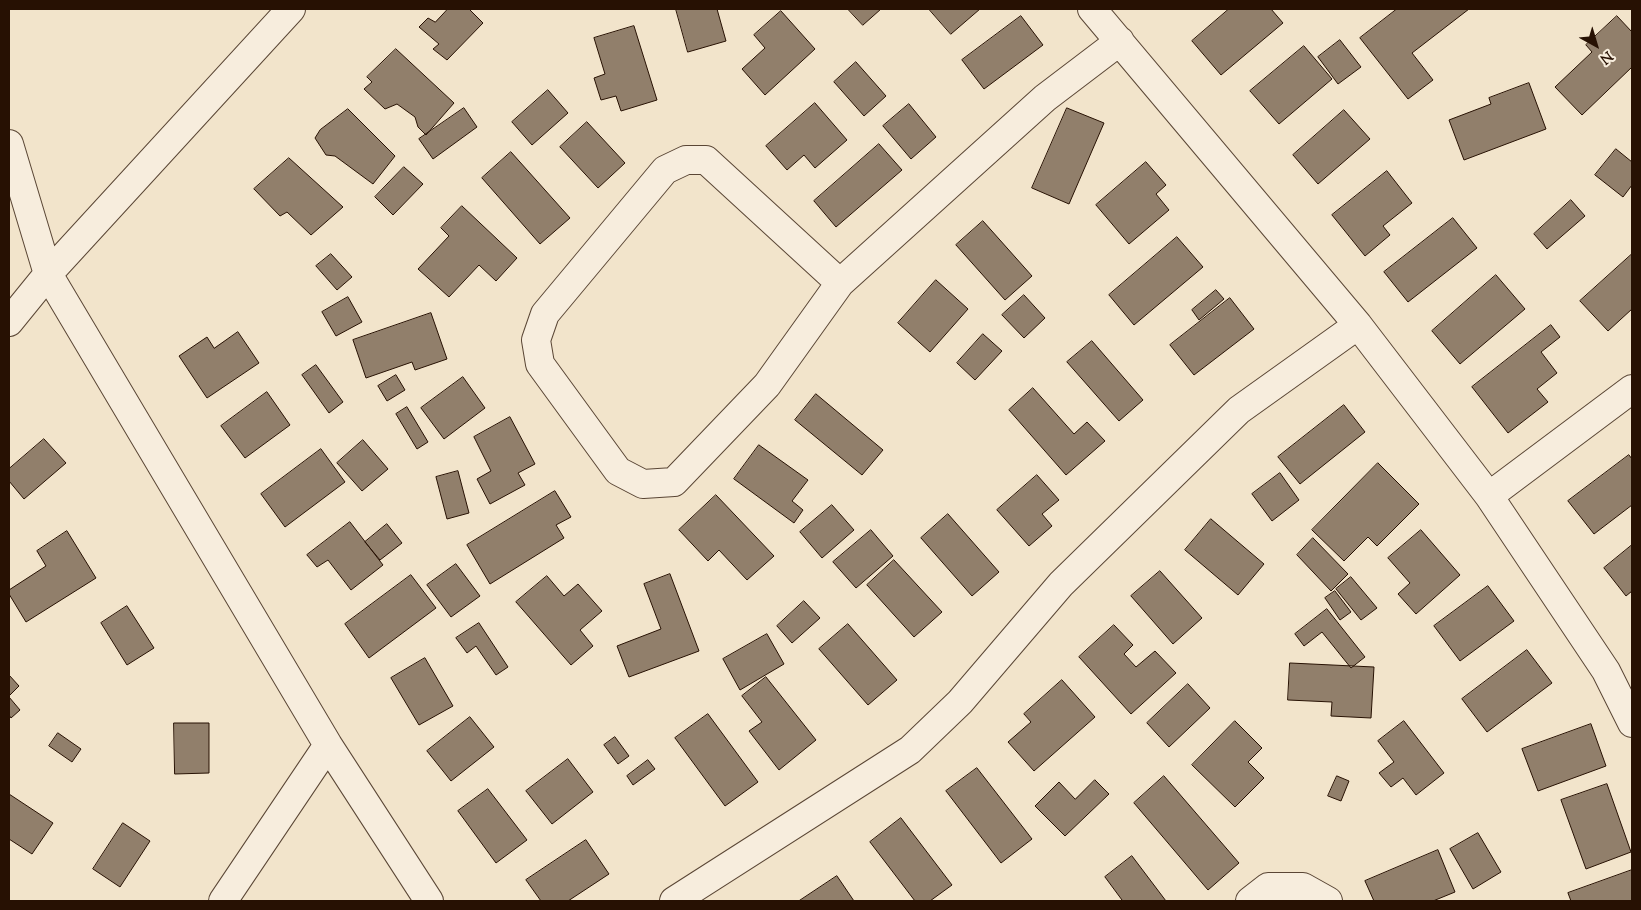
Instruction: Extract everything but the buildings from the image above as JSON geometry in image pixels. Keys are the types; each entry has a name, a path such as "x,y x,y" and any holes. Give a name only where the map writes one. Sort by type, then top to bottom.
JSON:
{"street":[{"path":"9,322 48,274 291,9"},
{"path":"1092,9 1358,325 1489,496 1606,671 1632,723"},
{"path":"840,282 706,160 686,160 665,170 545,314 536,340 540,364 618,471 643,484 674,482 767,385 840,282 1046,98 1120,41"},
{"path":"9,144 48,274 328,745 430,901"},
{"path":"674,901 910,750 960,702 1061,584 1239,410 1358,325"},
{"path":"1489,496 1632,389"},
{"path":"223,901 328,745"},
{"path":"1250,901 1268,887 1303,887 1328,901"}]}
